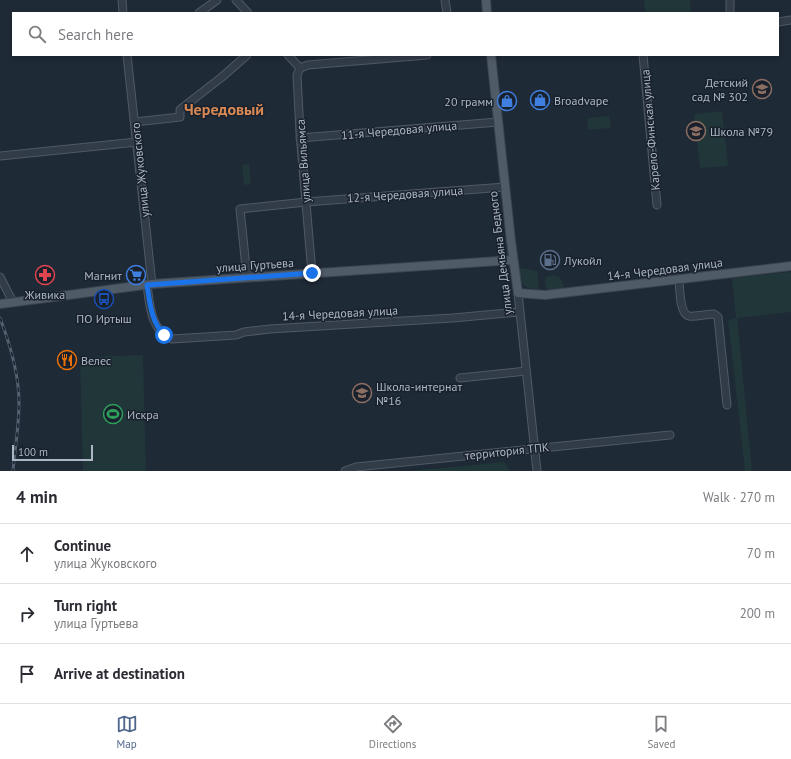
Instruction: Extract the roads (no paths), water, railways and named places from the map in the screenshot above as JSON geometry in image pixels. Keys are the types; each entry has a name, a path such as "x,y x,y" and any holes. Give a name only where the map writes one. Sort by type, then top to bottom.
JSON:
{"main road":[{"path":"486,0 487,12"},
{"name":"улица Демьяна Бедного","path":"491,56 518,294"},
{"name":"улица Гуртьева","path":"0,304 150,285 513,260"},
{"name":"14-я Чередовая улица","path":"518,294 545,295 791,266"}],"street":[{"path":"122,0 123,12"},
{"path":"200,12 217,0"},
{"path":"236,0 247,12"},
{"path":"445,0 447,12"},
{"path":"730,0 730,12"},
{"path":"779,22 791,20"},
{"name":"улица Жуковского","path":"127,56 135,122 151,310 157,327 164,335"},
{"path":"135,122 180,117 180,110 182,108 222,77 246,56"},
{"path":"289,56 300,68 308,65 415,56"},
{"name":"Карело-Финская улица","path":"643,56 656,204"},
{"name":"улица Вильямса","path":"300,68 297,75 300,138 312,273"},
{"name":"11-я Чередовая улица","path":"300,138 498,122"},
{"path":"0,156 136,142"},
{"name":"12-я Чередовая улица","path":"246,278 240,209 306,202 505,187"},
{"path":"0,277 13,302"},
{"path":"679,279 681,305 684,313 689,316 714,314 718,317 727,405"},
{"name":"улица Демьяна Бедного","path":"518,294 537,471"},
{"name":"14-я Чередовая улица","path":"164,335 172,339 236,335 244,332 270,329 454,318 519,312"},
{"path":"460,378 526,371"},
{"name":"территория ТПК","path":"345,471 356,467 670,435"}],"railway":[{"path":"0,318 13,359 19,392 13,471"}],"place":[{"name":"Детский сад № 302","path":"762,89"},
{"name":"Broadvape","path":"540,100"},
{"name":"20 грамм","path":"507,101"},
{"name":"Школа №79","path":"696,131"},
{"name":"Лукойл","path":"550,260"},
{"name":"Живика","path":"45,275"},
{"name":"Магнит","path":"136,275"},
{"name":"ПО Иртыш","path":"104,299"},
{"name":"Велес","path":"67,360"},
{"name":"Школа-интернат №16","path":"362,393"},
{"name":"Искра","path":"113,414"}],"district":[{"name":"Чередовый","path":"224,109"}]}
